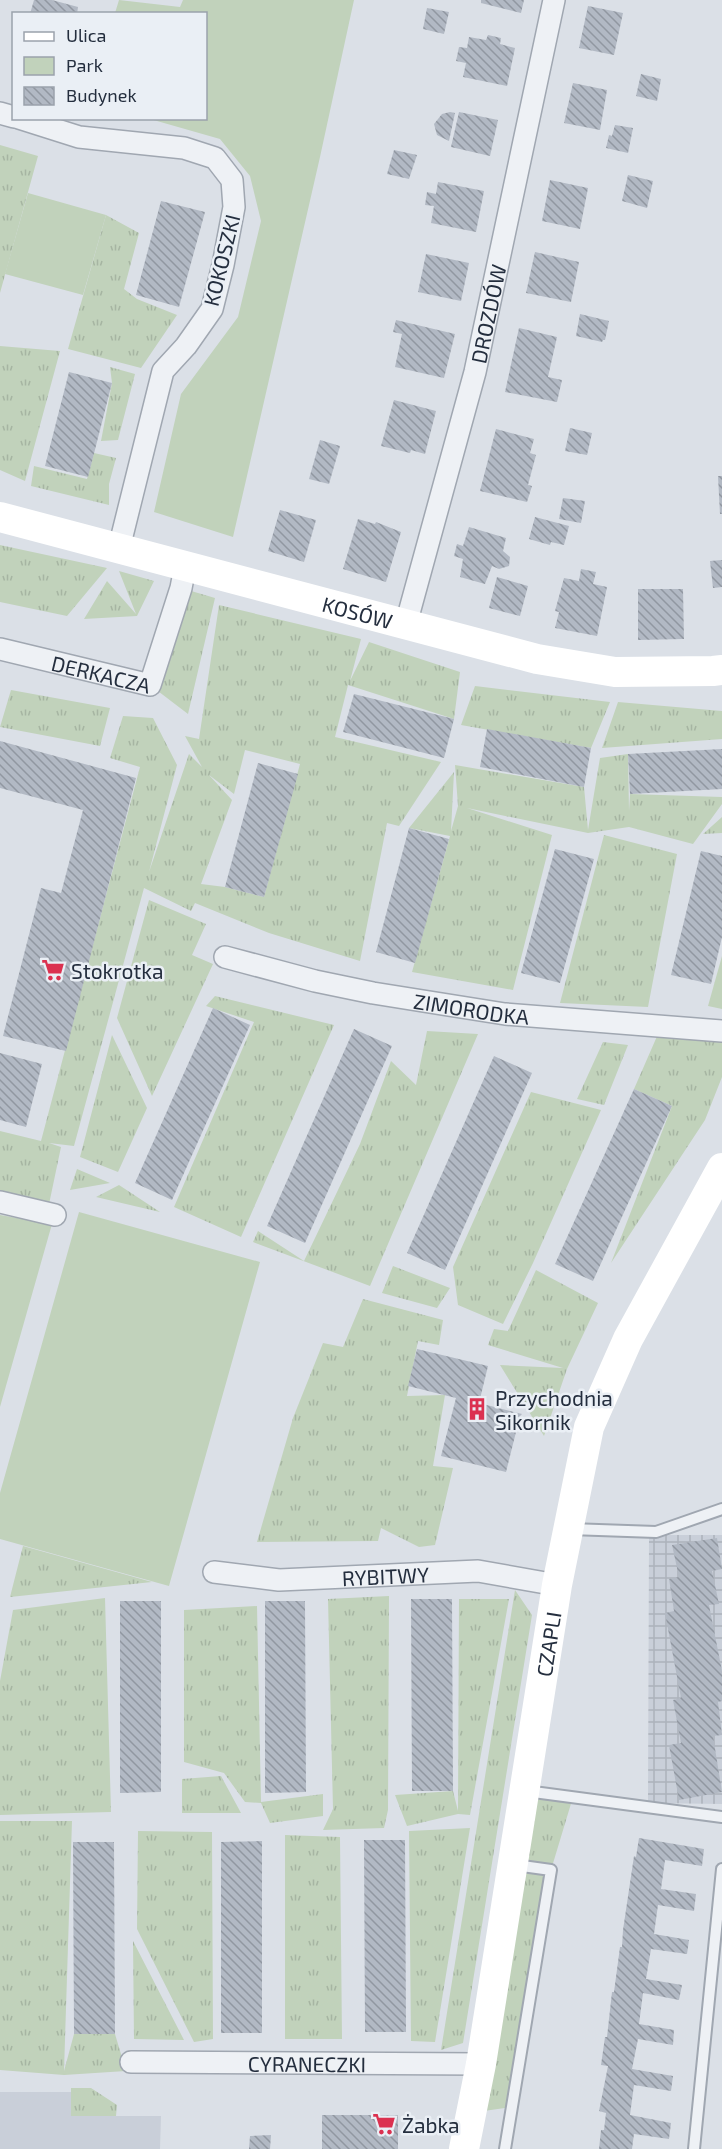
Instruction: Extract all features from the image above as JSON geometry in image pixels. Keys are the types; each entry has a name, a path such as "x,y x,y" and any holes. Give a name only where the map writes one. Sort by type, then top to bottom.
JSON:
{"street":[{"name":"DROZDÓW","path":"406,624 475,372 554,0"},
{"name":"KOKOSZKI","path":"25,120 79,137 184,148 215,158 232,180 234,207 212,309 186,346 163,371 119,548"},
{"name":"KOSÓW","path":"0,517 537,659 615,672 722,670"},
{"name":"DERKACZA","path":"0,649 150,685 181,588 185,567"},
{"name":"ZIMORODKA","path":"225,957 315,981 373,993 505,1014 722,1031"},
{"name":"CZAPLI","path":"464,2149 481,2064 557,1585 589,1427 628,1339 715,1187"},
{"path":"0,1202 55,1215"},
{"name":"RYBITWY","path":"214,1572 279,1580 478,1571 557,1585"},
{"name":"CYRANECZKI","path":"131,2062 481,2064"}],"lane":[{"path":"567,1528 656,1532 722,1509"},
{"path":"524,1791 722,1817"},
{"path":"505,2149 551,1870 512,1865"},
{"path":"694,2149 722,1869"}],"shaded area":[{"path":"649,1535 722,1535 722,1804 648,1803"},
{"path":"0,2092 71,2092 72,2116 161,2116 160,2149 0,2149"}],"green space":[{"path":"119,0 180,7 183,0 354,0 233,537 154,512 181,394 238,317 261,221 250,176 220,139 154,120 207,120 207,12 115,12"},
{"path":"0,145 38,156 0,293"},
{"path":"28,193 106,215 83,295 5,274"},
{"path":"106,215 139,233 124,289 137,299 177,315 141,368 68,349"},
{"path":"0,346 60,351 25,481 0,470"},
{"path":"110,367 135,374 118,440 101,441 112,383"},
{"path":"94,453 116,458 109,484 109,505 31,486 34,466 87,479"},
{"path":"0,545 107,568 67,616 0,602"},
{"path":"119,571 154,581 137,616 84,619 107,581 136,614"},
{"path":"181,588 215,598 188,714 150,685"},
{"path":"219,605 361,639 350,681 369,642 460,672 454,719 348,685 335,737 441,762 399,826 387,823 360,961 269,933 195,903 191,911 144,888 74,1146 49,1143 61,1147 48,1209 0,1192 0,1131 41,1141 140,767 110,758 123,716 153,718 177,765 149,872 189,754 202,767 185,736 199,739","holes":["245,750 300,764 264,897 225,887 201,884 232,800 209,775 234,794"]},
{"path":"475,686 610,702 591,748 461,725"},
{"path":"11,690 110,708 100,746 0,727"},
{"path":"618,702 722,711 722,739 602,748"},
{"path":"628,754 629,811 630,794 722,797 722,804 693,844 629,827 588,833 467,808 552,835 513,990 412,972 450,836 409,828 454,772 451,831 458,806 455,765 584,787 588,830 600,758"},
{"path":"722,817 722,833 703,834"},
{"path":"604,835 677,854 648,1007 560,1003"},
{"path":"149,900 206,924 192,955 213,964 152,1096 117,1018"},
{"path":"722,956 722,1009 708,1006"},
{"path":"215,996 334,1025 241,1237 174,1207 254,1022 206,1006"},
{"path":"427,1031 478,1034 370,1286 253,1242 258,1231 304,1261 360,1144 391,1061 416,1085"},
{"path":"658,1034 722,1042 722,1077 705,1120 611,1263 672,1106 634,1089"},
{"path":"112,1035 147,1108 118,1172 80,1157"},
{"path":"603,1042 628,1045 604,1105 577,1099"},
{"path":"531,1092 601,1110 533,1263 503,1324 458,1305 453,1267"},
{"path":"77,1169 110,1183 70,1190"},
{"path":"119,1185 160,1212 96,1197"},
{"path":"79,1212 260,1262 169,1586 0,1539 0,1493"},
{"path":"0,1215 52,1224 0,1407"},
{"path":"393,1266 450,1288 437,1308 382,1293"},
{"path":"536,1270 598,1303 567,1369 544,1436 500,1365 563,1368 488,1345 494,1329 508,1331"},
{"path":"363,1299 443,1320 439,1345 418,1341 407,1396 445,1395 433,1466 453,1468 435,1545 419,1547 381,1528 378,1541 257,1542 293,1418 323,1343 343,1347"},
{"path":"23,1546 152,1582 10,1597"},
{"path":"515,1590 532,1615 463,2043 441,2050"},
{"path":"389,1596 388,1810 384,1828 323,1830 333,1809 328,1599"},
{"path":"105,1598 111,1812 0,1815 0,1681 13,1610"},
{"path":"459,1599 509,1599 470,1815 458,1814 407,1826 395,1795 453,1791 458,1811"},
{"path":"257,1606 261,1802 323,1794 323,1816 270,1823 261,1803 245,1802 224,1773 184,1762 184,1610"},
{"path":"221,1776 241,1813 182,1813 182,1779"},
{"path":"573,1797 551,1870 512,2107 470,2113 512,1865 532,1800"},
{"path":"0,1821 72,1821 64,2071 74,2034 115,2034 126,2071 64,2075 0,2070"},
{"path":"470,1828 435,2042 411,2041 409,1831"},
{"path":"138,1831 212,1832 213,2039 194,2042 137,1929"},
{"path":"285,1835 340,1837 342,2039 285,2039"},
{"path":"133,1941 184,2040 134,2039"},
{"path":"71,2088 91,2088 117,2105 116,2116 71,2116"}],"building":[{"path":"34,0 52,0 78,7 77,12 31,12"},
{"path":"481,0 524,0 521,13 481,3"},
{"path":"588,6 623,13 614,55 579,48"},
{"path":"427,8 449,12 444,34 423,29"},
{"path":"488,35 501,38 500,44 515,48 507,86 463,77 466,63 456,61 459,47 467,48 469,37 486,40"},
{"path":"641,74 661,79 657,101 636,96"},
{"path":"573,83 607,90 600,130 564,123"},
{"path":"459,112 498,120 490,156 451,147"},
{"path":"455,113 449,141 437,135 434,124 442,114"},
{"path":"615,125 633,128 628,153 606,148 609,135 612,136"},
{"path":"394,150 417,155 409,179 387,174"},
{"path":"628,175 653,181 647,208 622,201"},
{"path":"550,180 588,188 580,229 542,221"},
{"path":"438,182 484,191 476,232 431,223 434,206 425,205 427,192 436,194"},
{"path":"161,201 205,212 179,307 136,295"},
{"path":"535,252 579,262 571,302 526,293"},
{"path":"426,254 469,263 461,301 418,292"},
{"path":"580,314 609,321 605,340 602,342 576,336"},
{"path":"396,320 455,334 444,378 395,367 402,334 393,332"},
{"path":"519,328 557,337 548,377 562,380 557,402 505,392"},
{"path":"69,372 112,383 88,477 45,466"},
{"path":"394,400 436,411 425,454 381,446"},
{"path":"570,428 592,433 587,455 565,451"},
{"path":"496,429 534,439 530,453 536,455 528,485 532,486 527,502 480,491"},
{"path":"320,440 340,446 329,484 309,479"},
{"path":"718,476 722,476 722,514 720,514"},
{"path":"563,498 585,501 581,523 559,519"},
{"path":"280,510 316,520 304,562 268,551"},
{"path":"535,517 569,526 564,545 551,542 550,545 529,539"},
{"path":"358,519 375,524 376,522 401,532 386,582 343,569"},
{"path":"469,527 506,538 503,551 510,557 509,566 499,569 492,566 485,584 460,577 463,559 454,556 457,544 463,546"},
{"path":"722,560 722,587 713,588 710,561"},
{"path":"581,569 596,572 593,584 607,587 597,636 555,628 559,612 555,611 564,578 579,581"},
{"path":"497,577 528,586 520,616 489,608"},
{"path":"638,589 683,589 684,639 638,640"},
{"path":"354,694 454,719 444,758 343,732"},
{"path":"487,729 591,748 584,787 480,767"},
{"path":"0,741 136,778 66,1051 3,1036 41,888 61,893 83,810 0,788"},
{"path":"722,749 722,789 630,794 628,754"},
{"path":"258,763 298,774 264,897 225,887"},
{"path":"409,828 449,839 415,963 376,952"},
{"path":"555,849 594,859 560,983 521,973"},
{"path":"701,851 722,856 722,937 711,984 671,975"},
{"path":"213,1008 250,1025 172,1200 135,1183"},
{"path":"354,1029 392,1046 305,1243 267,1226"},
{"path":"0,1053 42,1064 26,1127 0,1120"},
{"path":"494,1056 532,1073 445,1270 407,1253"},
{"path":"634,1089 672,1106 593,1281 555,1264"},
{"name":"Przychodnia Sikornik","path":"417,1349 488,1366 479,1403 522,1414 506,1472 441,1456 456,1398 408,1386"},
{"path":"717,1538 722,1569 712,1571 719,1604 709,1605 722,1671 722,1701 718,1702 722,1735 713,1736 722,1792 679,1800 669,1745 681,1743 673,1700 681,1698 665,1613 674,1611 669,1579 679,1577 672,1545"},
{"path":"411,1599 452,1599 453,1791 412,1791"},
{"path":"120,1601 161,1601 161,1792 120,1793"},
{"path":"265,1601 305,1601 306,1792 265,1793"},
{"path":"639,1838 704,1849 702,1866 665,1860 661,1889 696,1894 694,1911 658,1905 654,1934 689,1940 687,1954 651,1949 646,1979 682,1985 679,2000 643,1993 639,2024 674,2030 673,2045 638,2039 632,2069 673,2076 671,2091 634,2085 630,2115 671,2123 669,2139 634,2134 632,2149 599,2149 606,2113 599,2111 608,2066 601,2065 620,1947 622,1947 634,1856 636,1857"},
{"path":"364,1840 405,1840 406,2032 365,2032"},
{"path":"262,1841 262,2033 221,2033 221,1842"},
{"path":"73,1842 114,1842 115,2034 74,2034"},
{"path":"322,2115 398,2115 398,2149 322,2149"},
{"path":"271,2135 270,2149 249,2149 250,2136"}],"place":[{"name":"Stokrotka","path":"53,970"},
{"name":"Przychodnia Sikornik","path":"477,1409"},
{"name":"Żabka","path":"384,2124"}]}
